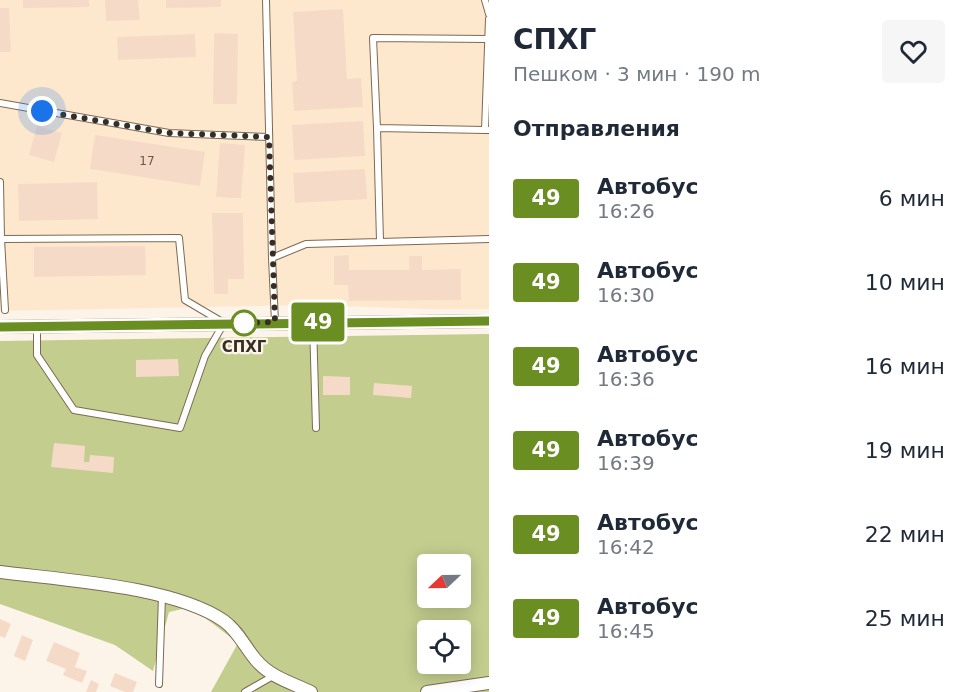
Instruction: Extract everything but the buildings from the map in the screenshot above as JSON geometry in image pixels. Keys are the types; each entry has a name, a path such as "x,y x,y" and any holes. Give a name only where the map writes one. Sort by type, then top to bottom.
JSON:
{"street":[{"path":"0,327 489,321"},
{"path":"0,572 106,585 162,596 198,608 224,621 238,633 255,659 274,675 311,692"},
{"path":"428,692 489,683"}],"lane":[{"path":"266,0 275,322"},
{"path":"485,0 489,14"},
{"path":"377,128 487,130 489,19"},
{"path":"380,241 373,38 488,39"},
{"path":"0,103 169,133 269,137"},
{"path":"0,182 5,310"},
{"path":"1,239 179,238 185,300 224,323 205,356 180,429 74,410 37,355 37,327"},
{"path":"272,258 306,244 489,239"},
{"path":"313,322 316,428"},
{"path":"159,684 162,596"},
{"path":"245,692 274,675"}],"shaded area":[{"path":"0,0 489,0 489,309 312,305 0,311"}],"green space":[{"path":"489,334 489,692 211,692 238,643 191,607 169,612 153,671 115,645 0,604 0,341"}],"bus line":[{"name":"49","path":"0,327 245,322 489,321"}],"place":[{"name":"СПХГ","path":"244,323"}],"route":[{"path":"42,111 169,133 269,137 275,322 244,323"}]}
